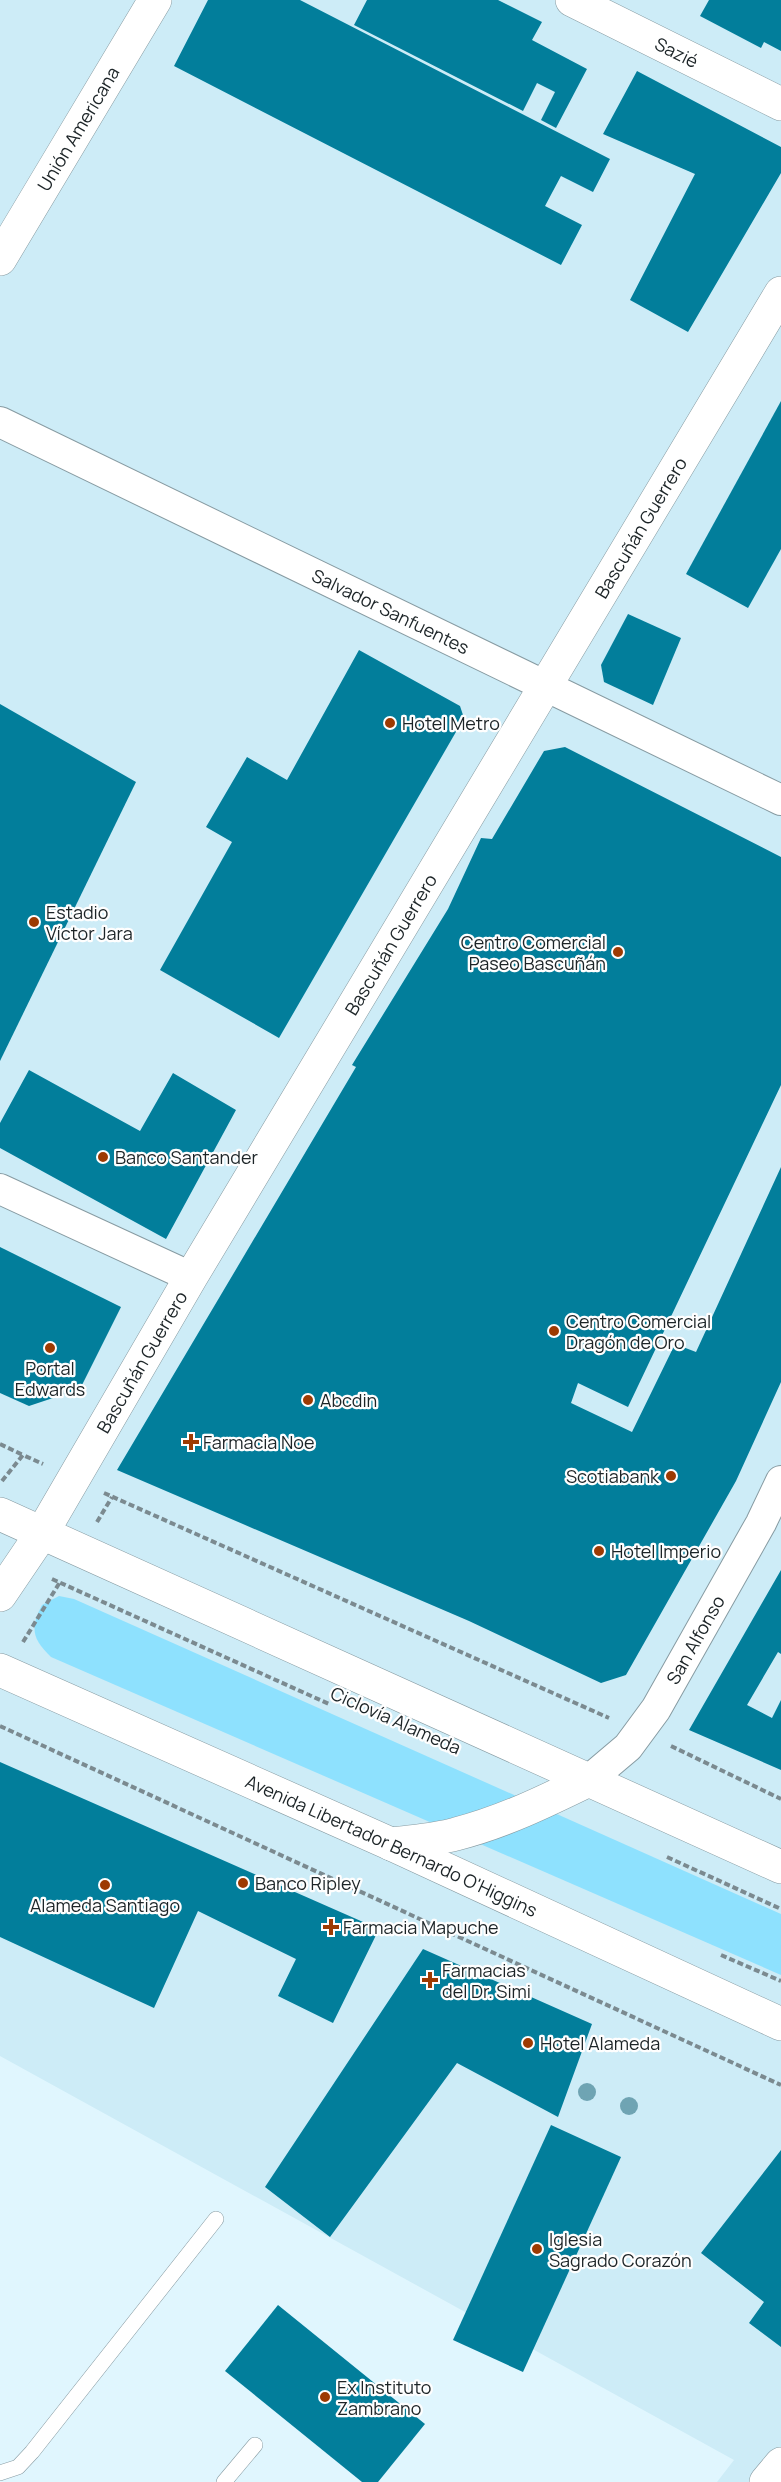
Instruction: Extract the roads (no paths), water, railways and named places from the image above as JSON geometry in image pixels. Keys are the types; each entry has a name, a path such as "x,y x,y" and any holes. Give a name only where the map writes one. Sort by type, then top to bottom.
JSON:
{"street":[{"name":"Unión Americana","path":"0,260 155,0"},
{"name":"Sazié","path":"572,0 781,104"},
{"name":"Bascuñán Guerrero","path":"0,1595 42,1533 544,686 781,293"},
{"name":"Salvador Sanfuentes","path":"0,422 781,800"},
{"path":"0,1189 192,1277"},
{"name":"San Alfonso","path":"589,1780 641,1732 728,1582 781,1481"},
{"path":"0,1514 781,1867"},
{"name":"Avenida Libertador Bernardo O'Higgins","path":"2,1671 391,1844 781,2024"},
{"path":"391,1844 454,1835 490,1824 550,1800 589,1780"},
{"path":"766,2482 781,2463"}],"lane":[{"path":"0,2473 18,2467 32,2452 216,2219"},
{"path":"224,2482 255,2445"}],"place":[{"name":"Hotel Metro","path":"390,723"},
{"name":"Estadio Víctor Jara","path":"34,922"},
{"name":"Centro Comercial Paseo Bascuñán","path":"618,952"},
{"name":"Banco Santander","path":"103,1157"},
{"name":"Centro Comercial Dragón de Oro","path":"554,1331"},
{"name":"Portal Edwards","path":"50,1348"},
{"name":"Abcdin","path":"308,1400"},
{"name":"Farmacia Noe","path":"191,1442"},
{"name":"Scotiabank","path":"671,1476"},
{"name":"Hotel Imperio","path":"599,1551"},
{"name":"Banco Ripley","path":"243,1883"},
{"name":"Alameda Santiago","path":"105,1885"},
{"name":"Farmacia Mapuche","path":"331,1927"},
{"name":"Farmacias del Dr. Simi","path":"430,1980"},
{"name":"Hotel Alameda","path":"528,2043"},
{"name":"Iglesia Sagrado Corazón","path":"537,2249"},
{"name":"Ex Instituto Zambrano","path":"325,2397"}]}
